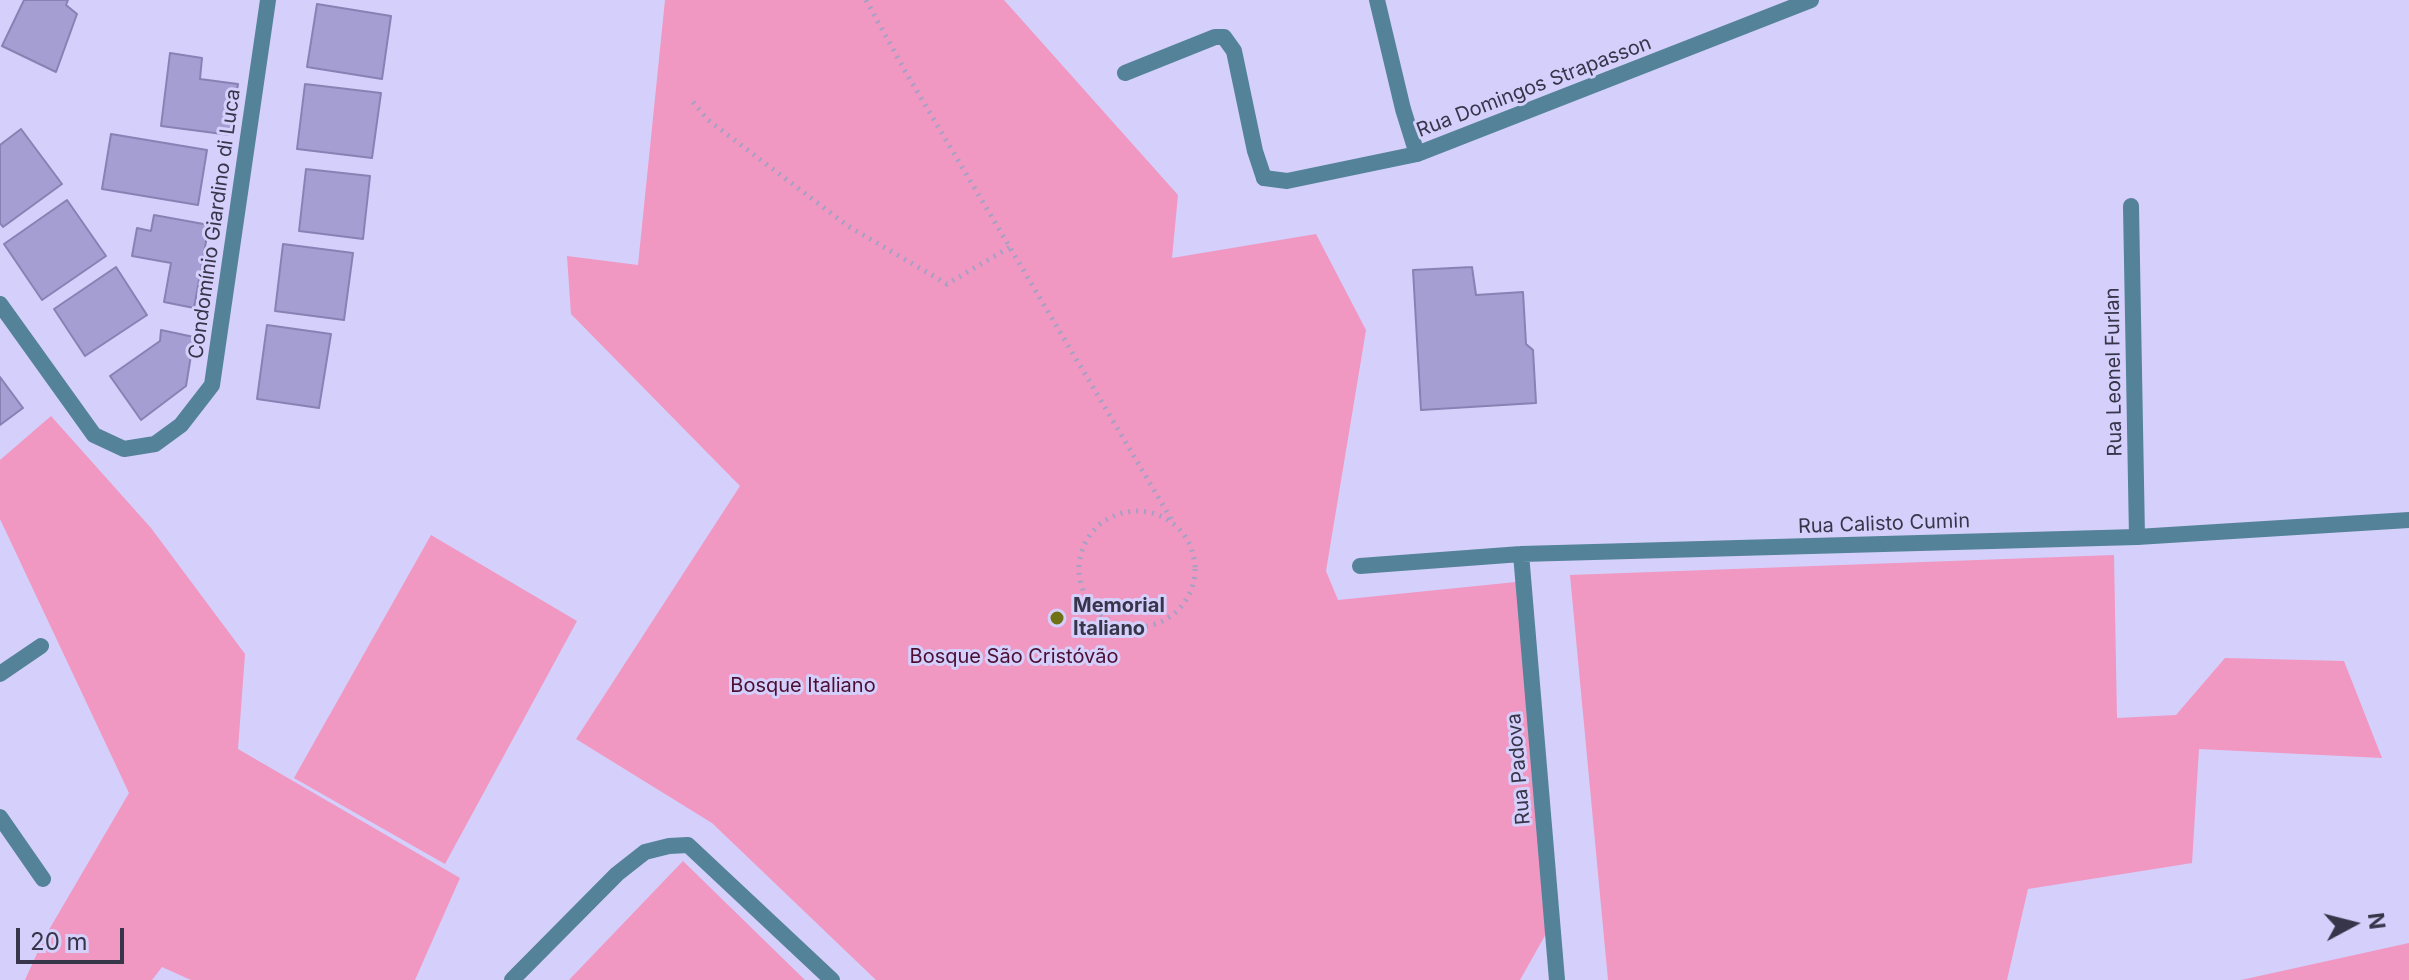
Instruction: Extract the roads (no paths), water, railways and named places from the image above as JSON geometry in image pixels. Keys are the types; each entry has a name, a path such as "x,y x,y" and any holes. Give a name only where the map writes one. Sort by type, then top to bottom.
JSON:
{"street":[{"name":"Condomínio Giardino di Luca","path":"0,304 94,435 124,449 155,444 181,425 212,385 268,0"},
{"path":"1377,0 1417,154"},
{"name":"Rua Domingos Strapasson","path":"1125,73 1215,37 1224,37 1234,51 1255,151 1264,178 1287,181 1417,154 1811,0"},
{"name":"Rua Leonel Furlan","path":"2131,206 2137,537"},
{"name":"Rua Calisto Cumin","path":"1360,566 1521,554 2137,537 2409,520"},
{"name":"Rua Padova","path":"1521,554 1557,980"},
{"path":"0,674 41,646"},
{"path":"0,817 43,879"},
{"path":"512,980 635,859 645,852 688,845 832,980"}],"place":[{"name":"Memorial Italiano","path":"1057,618"}],"park label":[{"name":"Bosque São Cristóvão","path":"1014,657"},
{"name":"Bosque Italiano","path":"803,686"}]}
